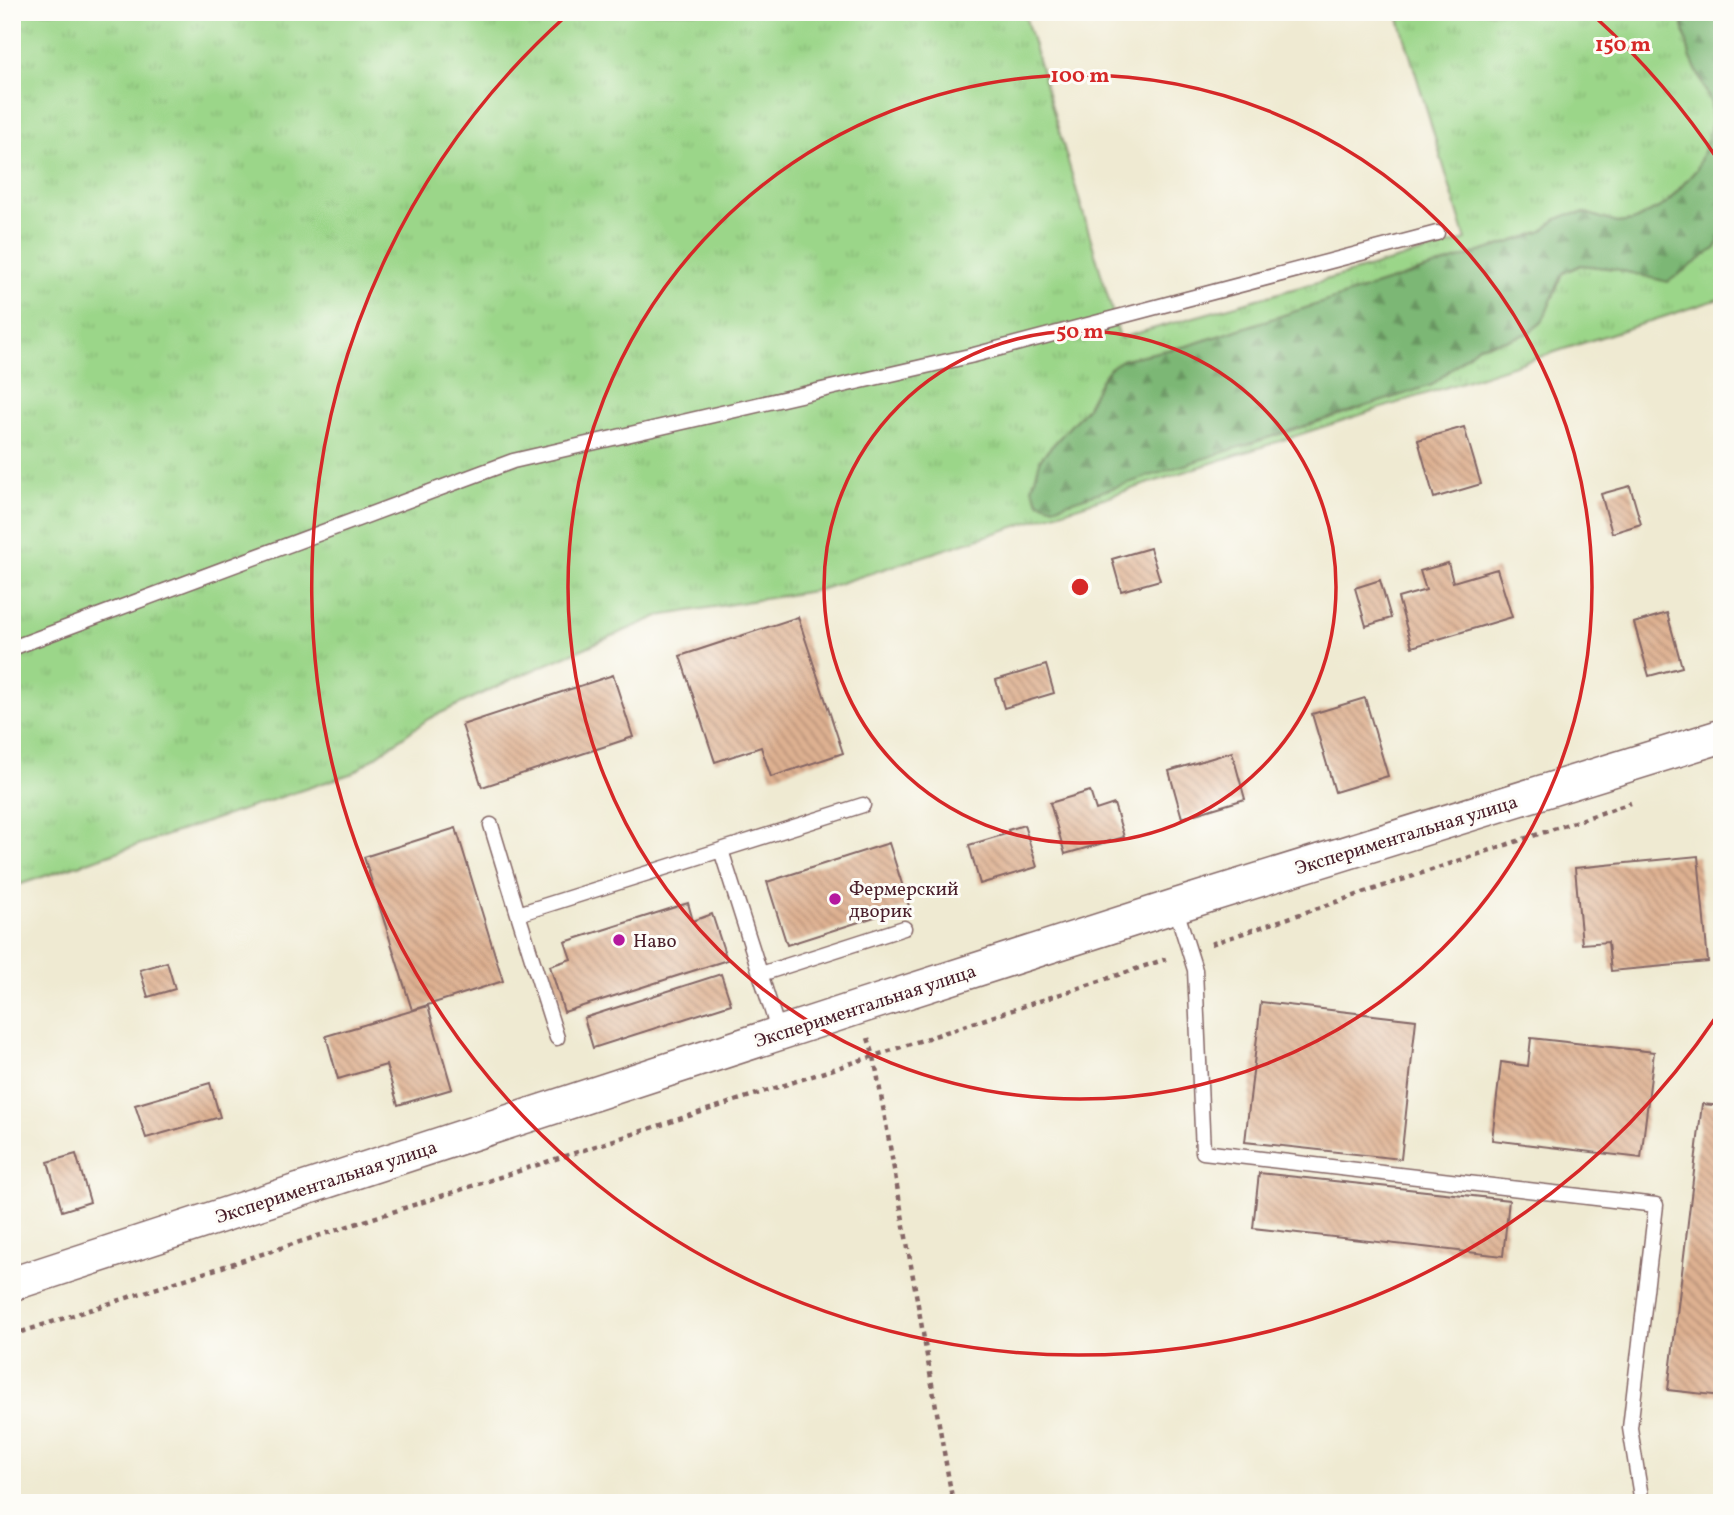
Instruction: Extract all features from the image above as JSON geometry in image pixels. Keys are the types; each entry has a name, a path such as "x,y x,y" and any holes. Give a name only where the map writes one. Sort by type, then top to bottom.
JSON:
{"street":[{"name":"Экспериментальная улица","path":"12,1284 1175,906 1722,736"}],"lane":[{"path":"12,648 513,461 974,355 1437,233"},
{"path":"518,914 863,805"},
{"path":"491,825 557,1038"},
{"path":"721,850 779,1033"},
{"path":"1175,906 1195,970 1203,1153 1656,1205 1630,1428 1642,1503"},
{"path":"761,974 904,929"}],"path":[{"path":"12,1335 874,1056 1634,802"},
{"path":"860,1007 874,1056 953,1503"}],"green space":[{"path":"12,12 1024,12 1120,338 1466,240 1397,12 1680,12 1690,56 1711,103 1712,122 1697,169 1666,204 1633,221 1617,223 1586,213 1555,220 1543,231 1527,237 1187,346 1124,359 1101,380 1086,409 1041,458 1432,385 1478,346 1528,333 1542,322 1563,273 1580,265 1615,269 1716,248 1722,235 1722,298 819,590 659,616 517,677 428,719 353,773 12,887"},
{"path":"1680,12 1722,12 1722,235 1716,248 1668,282 1615,269 1581,265 1563,273 1542,322 1528,333 1478,346 1432,385 1054,507 1039,502 1032,488 1041,458 1086,409 1110,368 1124,359 1187,346 1527,237 1543,231 1555,220 1570,214 1586,213 1617,223 1633,221 1666,204 1697,169 1712,122 1711,103 1690,56"}],"building":[{"path":"1464,427 1481,484 1434,498 1418,440"},
{"path":"1630,486 1641,524 1612,533 1601,494"},
{"path":"1150,548 1160,580 1121,591 1112,559"},
{"path":"1448,563 1453,582 1497,569 1512,617 1412,647 1398,598 1426,590 1420,571"},
{"path":"1380,580 1391,618 1366,626 1355,588"},
{"path":"1667,613 1682,667 1649,676 1634,623"},
{"path":"798,617 843,753 771,777 761,747 715,762 680,656"},
{"path":"1046,665 1054,693 1004,708 996,680"},
{"path":"613,675 633,737 482,787 462,725"},
{"path":"1365,698 1388,776 1335,792 1312,714"},
{"path":"1232,752 1245,799 1182,818 1169,771"},
{"path":"1090,791 1096,810 1114,804 1124,837 1065,854 1050,803"},
{"path":"1024,825 1037,867 980,884 969,845 1009,833 1008,830"},
{"path":"456,828 503,981 412,1010 364,857"},
{"path":"889,843 909,906 787,945 767,882"},
{"path":"1698,856 1708,962 1611,971 1608,942 1582,944 1575,868"},
{"path":"688,903 693,921 712,914 727,960 564,1012 550,966 571,959 565,942"},
{"path":"167,962 175,989 148,997 140,970"},
{"path":"721,974 731,1004 593,1048 584,1018"},
{"path":"1261,1002 1416,1020 1401,1159 1245,1142"},
{"path":"428,1006 452,1089 398,1105 386,1065 338,1079 326,1036"},
{"path":"1531,1038 1654,1052 1641,1158 1492,1140 1501,1062 1528,1066"},
{"path":"210,1083 220,1117 146,1138 135,1105"},
{"path":"1702,1104 1722,1106 1722,1396 1668,1390"},
{"path":"76,1154 90,1202 62,1211 48,1162"},
{"path":"1259,1173 1509,1200 1503,1256 1253,1228"}],"place":[{"name":"Фермерский дворик","path":"835,899"},
{"name":"Наво","path":"619,940"}]}
